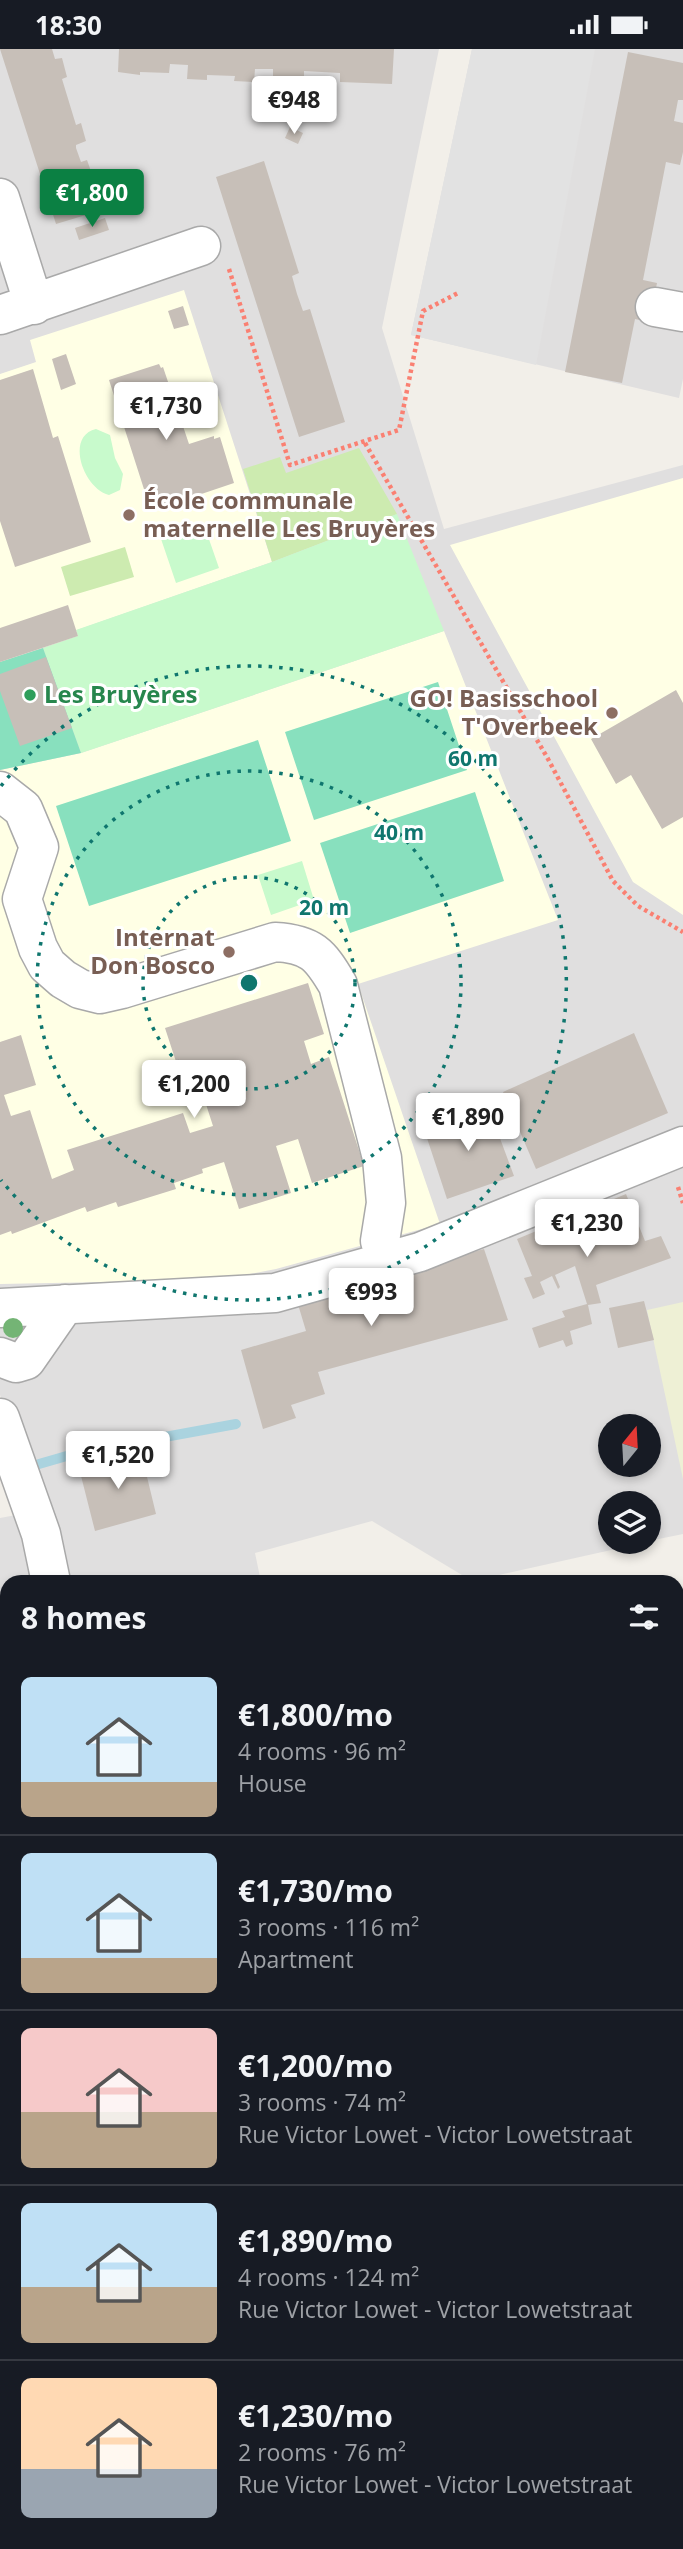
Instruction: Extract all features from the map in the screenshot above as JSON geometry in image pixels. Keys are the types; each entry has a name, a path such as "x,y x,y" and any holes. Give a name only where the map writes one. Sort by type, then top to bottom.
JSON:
{"street":[{"path":"0,198 17,310 201,246"},
{"path":"0,792 23,809 39,847 22,899 38,948 47,965 80,989 100,994 122,989 275,943 298,944 312,951 326,965 338,985 382,1159 386,1203 380,1241 387,1262"},
{"path":"0,1308 275,1293 420,1252 683,1146"},
{"path":"0,1357 16,1363 26,1360 65,1304"},
{"path":"0,1418 41,1534 50,1575"}],"path":[{"path":"201,246 226,260 290,465 365,443 398,430 423,311 460,292"},
{"path":"365,443 548,759 613,881 638,907 683,932"}],"shaded area":[{"path":"0,49 439,49 382,328 444,529 683,465 683,1534 661,1539 661,1491 598,1491 598,1553 499,1575 462,1575 372,1521 255,1553 260,1575 0,1575 0,1518 43,1510 0,1395"},
{"path":"472,49 683,49 683,379 679,398 411,335"},
{"path":"472,49 595,49 536,365 411,335"},
{"name":"École communale maternelle Les Bruyères","path":"184,290 272,562 77,630 78,636 0,662 0,374 36,362 30,340"},
{"name":"GO! Basisschool T'Overbeek","path":"683,478 683,915 633,882 450,545"},
{"name":"Internat Don Bosco","path":"444,631 558,920 358,984 440,1224 276,1269 234,1277 0,1284 0,770 81,753"},
{"path":"683,1302 683,1479 647,1310"}],"green space":[{"path":"96,429 110,435 115,458 123,474 120,490 109,495 92,483 81,462 81,441"},
{"path":"359,448 397,514 272,562 243,469 280,457 286,473"},
{"path":"397,514 444,631 81,753 43,648 78,636 76,630 272,562"},
{"path":"203,522 219,568 176,583 160,536"},
{"path":"125,547 134,577 70,596 61,567"},
{"name":"Les Bruyères","path":"43,648 81,753 0,770 0,662"},
{"path":"438,682 467,770 314,820 285,732"},
{"path":"258,740 291,841 89,906 56,806"},
{"path":"475,792 504,881 350,933 320,843"},
{"path":"302,861 314,900 271,915 258,875"}],"building":[{"path":"0,49 52,49 55,59 62,58 67,77 62,79 76,125 81,123 86,141 76,145 76,148 81,162 87,160 93,177 98,175 109,208 56,224"},
{"path":"119,49 394,49 392,84 340,82 340,73 304,71 304,80 273,79 273,69 255,69 254,82 234,81 235,76 207,75 207,80 187,79 188,65 170,64 169,73 140,72 140,75 118,72"},
{"path":"628,52 683,63 683,100 678,100 674,121 683,123 683,152 680,165 666,162 643,280 657,283 649,322 635,319 622,383 565,372"},
{"path":"290,127 303,133 298,144 285,138"},
{"path":"264,161 299,273 292,276 297,294 303,311 310,309 345,422 299,437 216,177"},
{"path":"105,218 109,230 79,240 75,228"},
{"path":"183,306 189,325 174,329 168,311"},
{"path":"66,354 76,384 61,390 52,359"},
{"path":"159,364 163,367 189,444 214,436 214,439 220,437 234,483 151,511 109,380"},
{"path":"33,369 53,438 58,436 91,542 15,567 0,521 0,380"},
{"path":"68,605 78,636 0,662 0,628"},
{"path":"46,657 72,728 20,746 0,691 0,674"},
{"path":"676,690 683,703 683,817 662,829 631,775 616,784 591,739"},
{"path":"308,983 324,1034 304,1041 311,1064 329,1057 364,1166 312,1183 298,1139 276,1146 291,1193 239,1209 224,1162 174,1183 176,1189 118,1207 116,1202 87,1212 85,1207 12,1234 11,1231 0,1235 0,1042 21,1035 36,1085 4,1095 11,1116 30,1110 52,1179 74,1170 67,1150 183,1113 190,1133 213,1126 203,1095 221,1089 214,1069 182,1080 165,1028"},
{"path":"634,1033 668,1113 536,1169 503,1092"},
{"path":"488,1106 514,1176 447,1199 424,1129"},
{"path":"626,1194 645,1241 661,1236 671,1258 596,1285 601,1303 588,1305 592,1324 570,1331 573,1344 566,1347 563,1340 539,1348 532,1328 565,1317 562,1311 587,1304 575,1266 555,1275 560,1287 558,1289 552,1276 540,1282 545,1294 533,1299 524,1278 532,1276 517,1239"},
{"path":"484,1249 508,1320 318,1372 325,1394 291,1405 296,1418 263,1429 241,1350 306,1331 297,1301"},
{"path":"644,1301 654,1340 618,1348 609,1308"},
{"path":"141,1452 156,1514 95,1531 79,1468"}],"waterway":[{"path":"39,1464 77,1453 236,1424"}],"place":[{"name":"École communale maternelle Les Bruyères","path":"129,515"},
{"name":"Les Bruyères","path":"30,695"},
{"name":"GO! Basisschool T'Overbeek","path":"612,713"},
{"name":"Internat Don Bosco","path":"229,952"}]}
